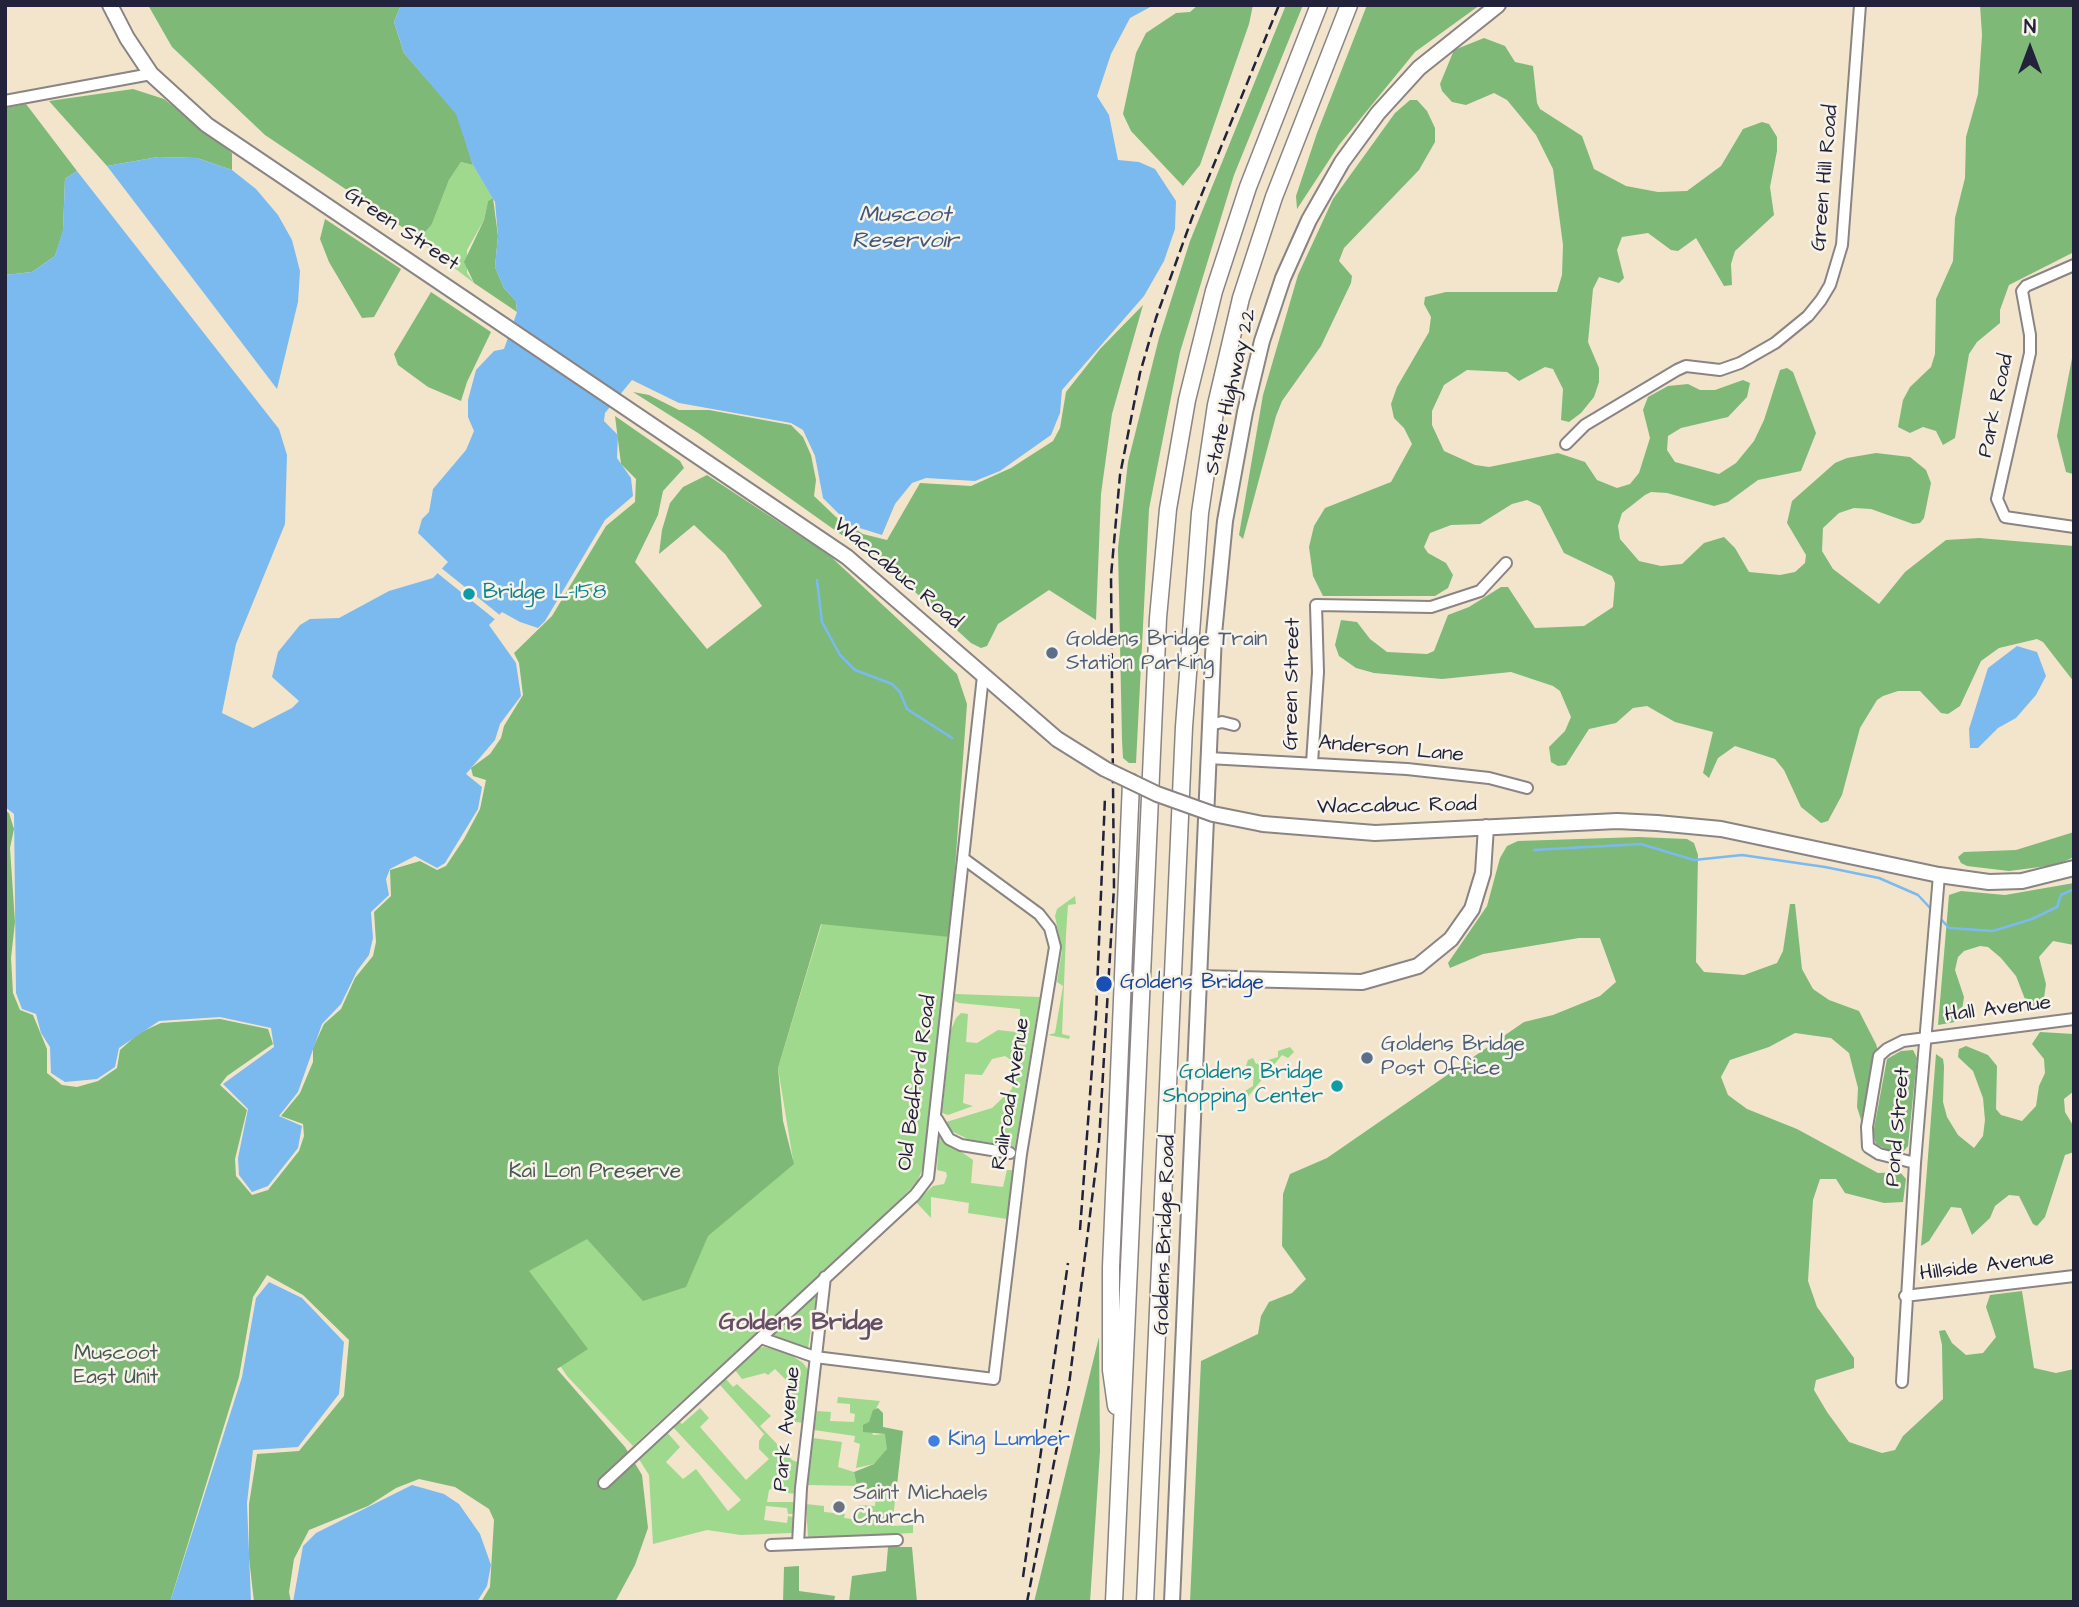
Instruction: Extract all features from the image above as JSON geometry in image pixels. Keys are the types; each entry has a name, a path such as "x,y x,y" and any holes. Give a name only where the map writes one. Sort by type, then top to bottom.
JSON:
{"highway":[{"path":"1114,1602 1157,644 1168,509 1186,400 1214,291 1248,187 1319,5"},
{"path":"1145,1602 1184,727 1200,513 1216,405 1241,298 1274,197 1349,5"},
{"path":"1121,1443 1111,1370 1118,1086 1131,782"}],"main road":[{"path":"110,5 127,38 151,74"},
{"name":"State Highway 22","path":"1203,870 1219,580 1233,472 1253,374 1287,268 1325,190 1378,113 1419,68 1498,5"},
{"name":"Green Street","path":"151,74 208,125 634,413"},
{"name":"Waccabuc Road","path":"634,413 848,557 1057,739 1131,782 1194,808 1263,824 1366,833 1617,821 1698,826 1809,845 1939,875 1989,882 2022,881 2074,868"},
{"path":"1198,978 1362,982 1418,966 1451,939 1472,909 1483,873 1486,827"},
{"name":"Goldens Bridge Road","path":"1172,1602 1203,870"}],"street":[{"name":"Green Hill Road","path":"1566,444 1585,425 1677,370 1686,366 1720,370 1740,363 1796,327 1821,300 1830,285 1842,245 1860,5"},
{"path":"5,101 151,74"},
{"name":"Park Road","path":"2074,265 2026,286 2022,291 2030,335 2030,353 1997,499 2005,517 2074,527"},
{"name":"Green Street","path":"1312,763 1318,672 1316,605 1431,607 1480,591 1506,563"},
{"name":"Old Bedford Road","path":"604,1483 915,1195 928,1178 983,676"},
{"path":"1210,725 1223,722 1234,725"},
{"name":"Anderson Lane","path":"1208,758 1312,763 1489,778 1527,788"},
{"name":"Railroad Avenue","path":"815,1357 994,1379 1022,1144 1055,947 1050,928 1039,914 964,859"},
{"name":"Pond Street","path":"1902,1382 1905,1296 1939,875"},
{"name":"Hall Avenue","path":"1915,1163 1873,1151 1868,1147 1867,1127 1879,1056 1903,1041 2074,1019"},
{"path":"936,1113 940,1129 961,1145 1010,1153"},
{"name":"Hillside Avenue","path":"1905,1296 2074,1276"},
{"name":"Park Avenue","path":"798,1544 801,1488 825,1277"},
{"path":"761,1338 815,1357"},
{"path":"771,1545 897,1540"}],"green space":[{"path":"148,5 401,5 394,22 404,53 457,114 473,165 461,162 449,180 432,224 424,233 414,235 265,135 172,47"},
{"path":"1198,5 1253,5 1249,24 1200,165 1183,186 1131,131 1123,114 1136,53 1146,33 1176,13 1190,12"},
{"path":"1286,5 1303,5 1234,175 1180,352 1149,509 1136,763 1129,763 1123,758 1122,740 1118,548 1128,462 1159,338 1190,241"},
{"path":"1367,5 1480,5 1415,52 1339,145 1297,209 1296,196 1317,133"},
{"path":"1980,5 2074,5 2074,252 2009,285 2000,310 2000,323 1977,342 1969,354 1955,438 1943,445 1936,431 1923,427 1910,433 1898,427 1903,400 1910,387 1931,367 1935,354 1936,299 1953,261 1955,218 1965,178 1966,137 1978,94 1982,35"},
{"path":"1484,38 1505,46 1515,62 1533,66 1540,109 1582,136 1594,169 1626,186 1658,192 1687,191 1721,166 1743,129 1762,122 1769,124 1777,137 1770,187 1774,215 1735,251 1731,264 1732,285 1724,286 1696,238 1678,251 1671,250 1648,233 1622,237 1617,250 1624,278 1619,283 1599,277 1593,289 1588,342 1599,368 1599,382 1594,397 1581,413 1569,422 1561,420 1563,389 1553,369 1545,367 1519,381 1507,372 1467,370 1444,385 1432,411 1432,425 1444,451 1475,465 1489,467 1558,453 1585,462 1597,480 1617,488 1630,484 1639,473 1650,438 1643,410 1648,397 1668,386 1688,384 1700,390 1715,390 1743,380 1750,383 1747,397 1728,417 1681,428 1668,436 1667,450 1675,462 1719,474 1736,463 1754,441 1764,420 1780,370 1787,368 1793,372 1816,433 1801,471 1758,480 1728,502 1714,506 1667,493 1651,492 1645,495 1622,513 1618,526 1620,539 1639,561 1661,566 1682,564 1704,543 1724,537 1735,548 1749,572 1780,575 1795,572 1805,563 1806,555 1787,523 1792,501 1835,463 1847,458 1876,453 1910,457 1926,470 1931,483 1924,518 1920,523 1913,524 1871,509 1854,508 1839,513 1823,528 1822,551 1833,569 1879,604 1905,572 1946,540 1979,538 2074,546 2074,682 2043,642 2037,639 1999,648 1981,661 1960,706 1948,714 1941,713 1920,691 1898,691 1883,696 1877,700 1860,728 1842,795 1828,821 1821,823 1801,807 1784,770 1775,759 1735,746 1718,758 1709,778 1703,773 1713,732 1675,722 1647,706 1633,708 1616,723 1589,729 1566,765 1558,766 1551,762 1549,747 1565,731 1571,717 1560,691 1553,686 1511,672 1442,679 1374,673 1356,668 1339,656 1335,645 1341,620 1357,622 1370,639 1387,652 1427,654 1434,651 1448,615 1469,607 1501,587 1508,587 1535,628 1584,626 1613,607 1615,583 1612,576 1564,553 1540,506 1527,500 1512,504 1480,524 1451,525 1430,533 1424,547 1428,553 1446,563 1453,575 1448,588 1435,596 1323,596 1313,576 1309,547 1314,526 1325,508 1391,482 1412,444 1404,428 1394,418 1391,404 1397,387 1429,332 1431,317 1424,304 1425,297 1446,292 1557,292 1562,275 1563,245 1553,169 1536,135 1507,100 1494,93 1466,105 1452,102 1442,91 1440,84 1454,50"},
{"path":"133,89 164,99 232,153 232,170 197,158 158,157 107,166 49,101"},
{"path":"1410,100 1417,100 1427,111 1435,128 1435,142 1419,170 1344,248 1339,261 1352,276 1351,283 1321,346 1282,401 1243,539 1239,535 1263,395 1298,275 1333,199 1395,113"},
{"path":"26,104 77,171 65,179 63,231 55,256 32,272 5,275 5,108"},
{"path":"461,162 473,165 493,198 488,201 484,220 467,250 467,273 474,283 406,231 414,235 432,224 449,180"},
{"path":"493,198 498,236 495,267 504,288 516,301 517,312 474,283 464,262 484,220 488,201"},
{"path":"325,219 401,269 374,317 362,318 329,262 320,239"},
{"path":"431,292 491,332 461,401 428,387 398,365 394,354"},
{"path":"1143,305 1112,414 1101,494 1096,620 1049,590 998,624 987,646 981,648 971,643 891,570 698,433 633,392 649,395 679,410 709,410 791,425 803,437 811,455 816,480 814,496 836,517 863,534 887,540 920,483 971,486 1011,468 1053,441 1060,428 1066,392 1100,349"},
{"path":"2074,348 2073,474 2066,472 2057,436"},
{"path":"615,416 680,461 684,468 663,491 658,515 635,562 707,649 762,606 725,554 694,525 659,554 662,530 670,503 683,487 707,475 829,555 957,674 967,704 950,937 821,924 778,1068 783,1121 794,1164 708,1236 686,1287 643,1301 587,1239 529,1271 588,1349 557,1369 625,1447 642,1475 648,1528 635,1565 615,1602 481,1602 490,1587 494,1520 489,1509 455,1487 419,1479 396,1488 368,1506 309,1530 294,1559 289,1592 291,1602 254,1602 249,1558 249,1504 257,1454 299,1451 344,1396 349,1340 303,1295 267,1275 253,1297 239,1377 170,1602 5,1602 5,810 9,813 14,829 10,848 15,922 11,958 13,993 20,1010 33,1015 47,1049 47,1073 62,1085 77,1087 98,1081 117,1068 120,1050 139,1033 161,1023 220,1019 268,1029 273,1044 227,1076 220,1085 247,1110 235,1159 236,1176 252,1195 268,1190 299,1151 304,1136 303,1124 281,1116 300,1093 313,1062 313,1048 324,1024 341,1009 355,978 373,956 376,942 374,912 391,896 390,870 420,861 437,870 446,866 464,839 480,809 486,780 473,776 471,768 490,754 523,695 519,663 514,653 552,616 606,526 635,502 636,479 621,464"},
{"path":"2074,832 2074,857 2056,865 2009,871 1967,866 1961,863 1958,857 1964,852 2016,850"},
{"path":"1639,837 1687,839 1694,843 1698,855 1696,962 1704,972 1744,975 1777,963 1783,951 1790,904 1795,904 1802,969 1813,989 1829,1000 1859,1011 1876,1044 1878,1051 1861,1120 1857,1107 1858,1088 1849,1053 1831,1038 1795,1033 1769,1047 1730,1060 1721,1077 1728,1095 1747,1109 1797,1129 1878,1173 1900,1172 1906,1179 1903,1202 1884,1203 1845,1193 1836,1179 1820,1179 1813,1200 1808,1281 1817,1307 1854,1358 1854,1368 1816,1380 1814,1390 1849,1442 1882,1453 1895,1450 1903,1436 1943,1399 1942,1345 1939,1331 1945,1330 1952,1343 1966,1355 1983,1353 1996,1337 1986,1307 1990,1295 2022,1291 2034,1368 2056,1373 2074,1369 2074,1602 1190,1602 1201,1361 1258,1334 1261,1316 1269,1302 1292,1293 1306,1279 1282,1246 1283,1194 1290,1174 1327,1158 1524,1022 1553,1015 1600,996 1616,982 1600,938 1579,938 1483,954 1450,968 1448,963 1487,906 1500,858 1507,846 1518,841"},
{"path":"2074,883 2074,945 2053,941 2039,957 2046,984 2043,1005 2037,1011 2030,1012 2016,976 1988,947 1980,946 1964,951 1958,957 1955,970 1964,997 1962,1010 1955,1022 1938,1025 1949,895 1961,891 2005,895"},
{"path":"1075,896 1076,904 1068,905 1066,934 1062,1034 1070,1036 1069,1039 1048,1035 1055,1033 1063,986 1057,982 1062,951 1055,916 1057,909"},
{"name":"Kai Lon Preserve","path":"822,923 948,935 925,1163 917,1182 888,1212 633,1446 567,1376 441,1189 725,1152 793,1160 778,1068"},
{"path":"955,994 1040,997 1015,1147 968,1139 949,1130 943,1123 992,1108 1012,1089 1015,1074 1011,1060 1005,1056 992,1059 982,1075 965,1074 963,1103 973,1106 948,1115 942,1113 951,1030 956,1018 961,1013 968,1014 966,1042 977,1043 998,1030 1016,1032 1020,1016 1020,1009 959,1003 955,1001"},
{"path":"2040,1032 2074,1034 2074,1091 2064,1099 2065,1112 2074,1127 2074,1152 2065,1155 2045,1217 2037,1226 2033,1224 2019,1196 2009,1195 1995,1206 1990,1218 1972,1235 1961,1208 1951,1207 1929,1241 1921,1246 1936,1054 1943,1059 1943,1102 1947,1117 1958,1135 1974,1148 1983,1136 1983,1098 1973,1071 1958,1057 1959,1049 1966,1046 1988,1055 1997,1066 1996,1109 2001,1115 2022,1121 2036,1106 2039,1086 2045,1073 2044,1059 2032,1044"},
{"path":"1290,1047 1294,1052 1288,1058 1282,1055 1246,1099 1249,1106 1244,1106 1245,1091 1253,1086 1254,1068 1246,1066 1248,1060 1253,1058 1256,1064 1278,1057 1278,1051"},
{"path":"1913,1050 1917,1058 1908,1146 1903,1152 1891,1152 1876,1144 1873,1134 1887,1059 1901,1051"},
{"path":"939,1136 973,1160 971,1183 1003,1187 1007,1170 1013,1170 1007,1219 968,1213 969,1203 931,1197 931,1218 916,1202 933,1186 944,1184 947,1176 946,1172 937,1170"},
{"path":"817,1291 808,1348 776,1338 773,1334"},
{"path":"1099,1337 1100,1451 1090,1602 1034,1602"},
{"path":"764,1347 788,1353 803,1363 809,1371 805,1423 795,1422 789,1398 795,1389 775,1369 768,1375 765,1373 742,1379 735,1370 756,1349"},
{"path":"726,1379 733,1387 737,1384 771,1416 760,1426 792,1460 800,1463 797,1494 788,1493 788,1488 774,1487 769,1490 767,1502 795,1502 793,1514 788,1514 787,1508 766,1506 764,1520 787,1523 788,1516 793,1517 792,1533 741,1535 707,1530 653,1544 649,1475 637,1456 665,1430 680,1447 666,1462 683,1479 696,1469 728,1511 741,1500 671,1425 677,1419 682,1424 700,1408 709,1418 700,1427 746,1480 769,1459 759,1449 759,1441 764,1434 720,1385"},
{"path":"838,1397 880,1401 869,1422 873,1435 885,1434 887,1449 883,1458 874,1464 856,1468 860,1444 854,1442 855,1436 814,1430 817,1411 831,1412 830,1421 854,1422 855,1414 850,1413 850,1404 837,1403"},
{"path":"878,1408 883,1413 883,1427 903,1431 897,1485 868,1489 857,1486 854,1472 874,1464 887,1449 885,1434 863,1432 863,1425 869,1422 873,1410"},
{"path":"813,1438 842,1442 838,1467 854,1472 857,1486 808,1485"},
{"path":"897,1485 892,1526 913,1525 913,1533 808,1538 806,1504 824,1506 824,1512 845,1514 844,1518 852,1519 853,1515 857,1515 859,1505 875,1506 876,1489"},
{"path":"888,1547 912,1547 917,1602 849,1602 852,1576 886,1571"},
{"path":"799,1566 799,1591 835,1596 834,1602 783,1602 784,1567"}],"water":[{"name":"Muscoot Reservoir","path":"401,5 1154,5 1130,18 1111,54 1097,96 1109,115 1118,160 1139,162 1155,169 1176,201 1175,229 1164,261 1144,296 1062,390 1060,413 1051,435 1000,471 975,481 926,478 912,483 895,504 882,535 850,525 823,498 815,456 803,430 791,423 679,403 632,380 605,413 604,421 618,435 617,458 631,478 633,496 605,520 545,621 538,628 502,612 489,625 516,663 521,696 500,724 495,740 466,774 482,787 478,809 445,863 437,868 415,856 390,869 386,879 389,895 371,912 373,938 369,955 357,971 341,1004 322,1024 298,1092 279,1116 302,1126 298,1148 268,1186 252,1192 239,1175 238,1158 248,1109 223,1084 274,1047 271,1028 220,1017 159,1021 119,1048 115,1067 97,1079 65,1082 51,1073 50,1047 41,1033 36,1014 22,1009 16,993 14,814 5,807 5,275 32,272 55,256 63,230 65,179 77,171 279,429 287,455 285,524 236,644 222,713 253,728 292,708 299,701 272,677 278,652 300,625 310,619 339,618 389,591 433,578 448,562 418,533 422,519 429,512 433,489 466,450 474,431 468,417 468,400 476,370 494,351 504,349 517,312 516,301 504,288 495,267 498,236 495,202 473,165 456,114 404,53 394,22"},
{"path":"158,157 197,158 232,170 256,189 278,215 292,240 300,271 298,302 277,389 107,166"},
{"path":"2017,646 2037,652 2046,676 2036,695 2016,718 1998,728 1978,748 1970,748 1969,729 1988,668"},
{"path":"269,1282 302,1298 344,1342 339,1394 298,1447 253,1450 247,1503 251,1602 170,1602 242,1377 256,1298"},
{"path":"412,1485 444,1494 459,1504 480,1534 491,1565 487,1586 477,1602 293,1602 303,1546 316,1533"}],"pier":[{"name":"Bridge L-158","path":"440,567 501,616 497,621 436,572"}],"waterway":[{"path":"817,580 822,622 840,655 855,670 892,684 900,692 907,709 952,738"},
{"path":"1534,850 1641,844 1694,860 1742,855 1825,867 1879,878 1918,895 1932,910"},
{"path":"1939,917 1949,928 1993,931 2032,919 2057,907 2061,895 2074,889"}],"railway":[{"path":"1027,1602 1069,1385 1099,1142 1114,887 1111,576 1120,475 1140,373 1156,318 1192,218 1279,5"},
{"path":"1080,1230 1096,1014 1105,797"},
{"path":"1023,1577 1068,1263"}],"place":[{"name":"Bridge L-158","path":"469,594"},
{"name":"Goldens Bridge Train Station Parking","path":"1052,653"},
{"name":"Goldens Bridge","path":"1104,984"},
{"name":"Goldens Bridge Post Office","path":"1367,1058"},
{"name":"Goldens Bridge Shopping Center","path":"1337,1086"},
{"name":"King Lumber","path":"934,1441"},
{"name":"Saint Michaels Church","path":"839,1507"}],"district":[{"name":"Goldens Bridge","path":"801,1324"}],"park label":[{"name":"Muscoot East Unit","path":"116,1367"}]}
